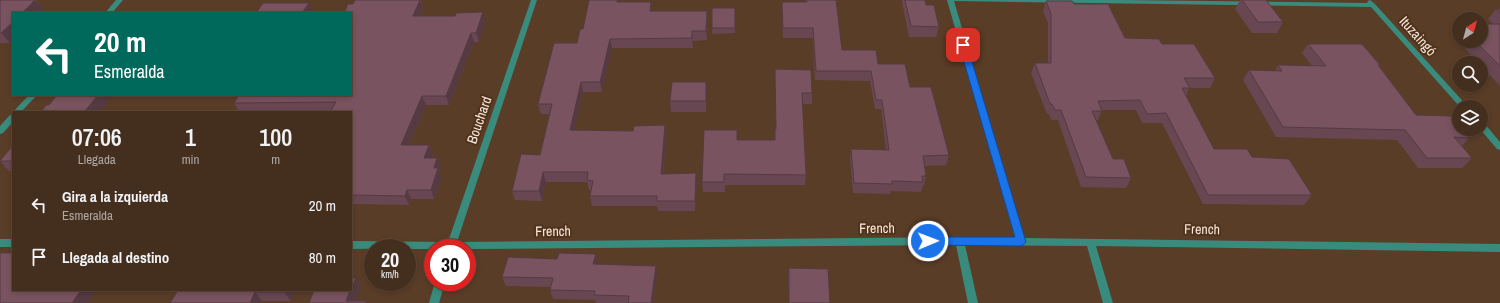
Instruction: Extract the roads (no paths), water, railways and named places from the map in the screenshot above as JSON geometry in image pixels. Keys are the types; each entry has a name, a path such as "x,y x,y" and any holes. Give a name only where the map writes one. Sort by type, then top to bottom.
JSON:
{"street":[{"path":"109,12 120,0"},
{"name":"Bouchard","path":"454,239 534,0"},
{"path":"950,0 1021,242"},
{"path":"956,0 1371,3"},
{"name":"Ituzaingó","path":"1371,3 1458,100"},
{"path":"19,111 32,96"},
{"path":"0,131 12,118"},
{"path":"1488,134 1500,147"},
{"path":"960,241 973,303"},
{"name":"French","path":"476,247 960,241 1500,248"},
{"path":"1090,242 1108,303"},
{"path":"0,243 12,243"},
{"name":"French","path":"352,245 424,246"},
{"path":"434,303 437,291"}]}
